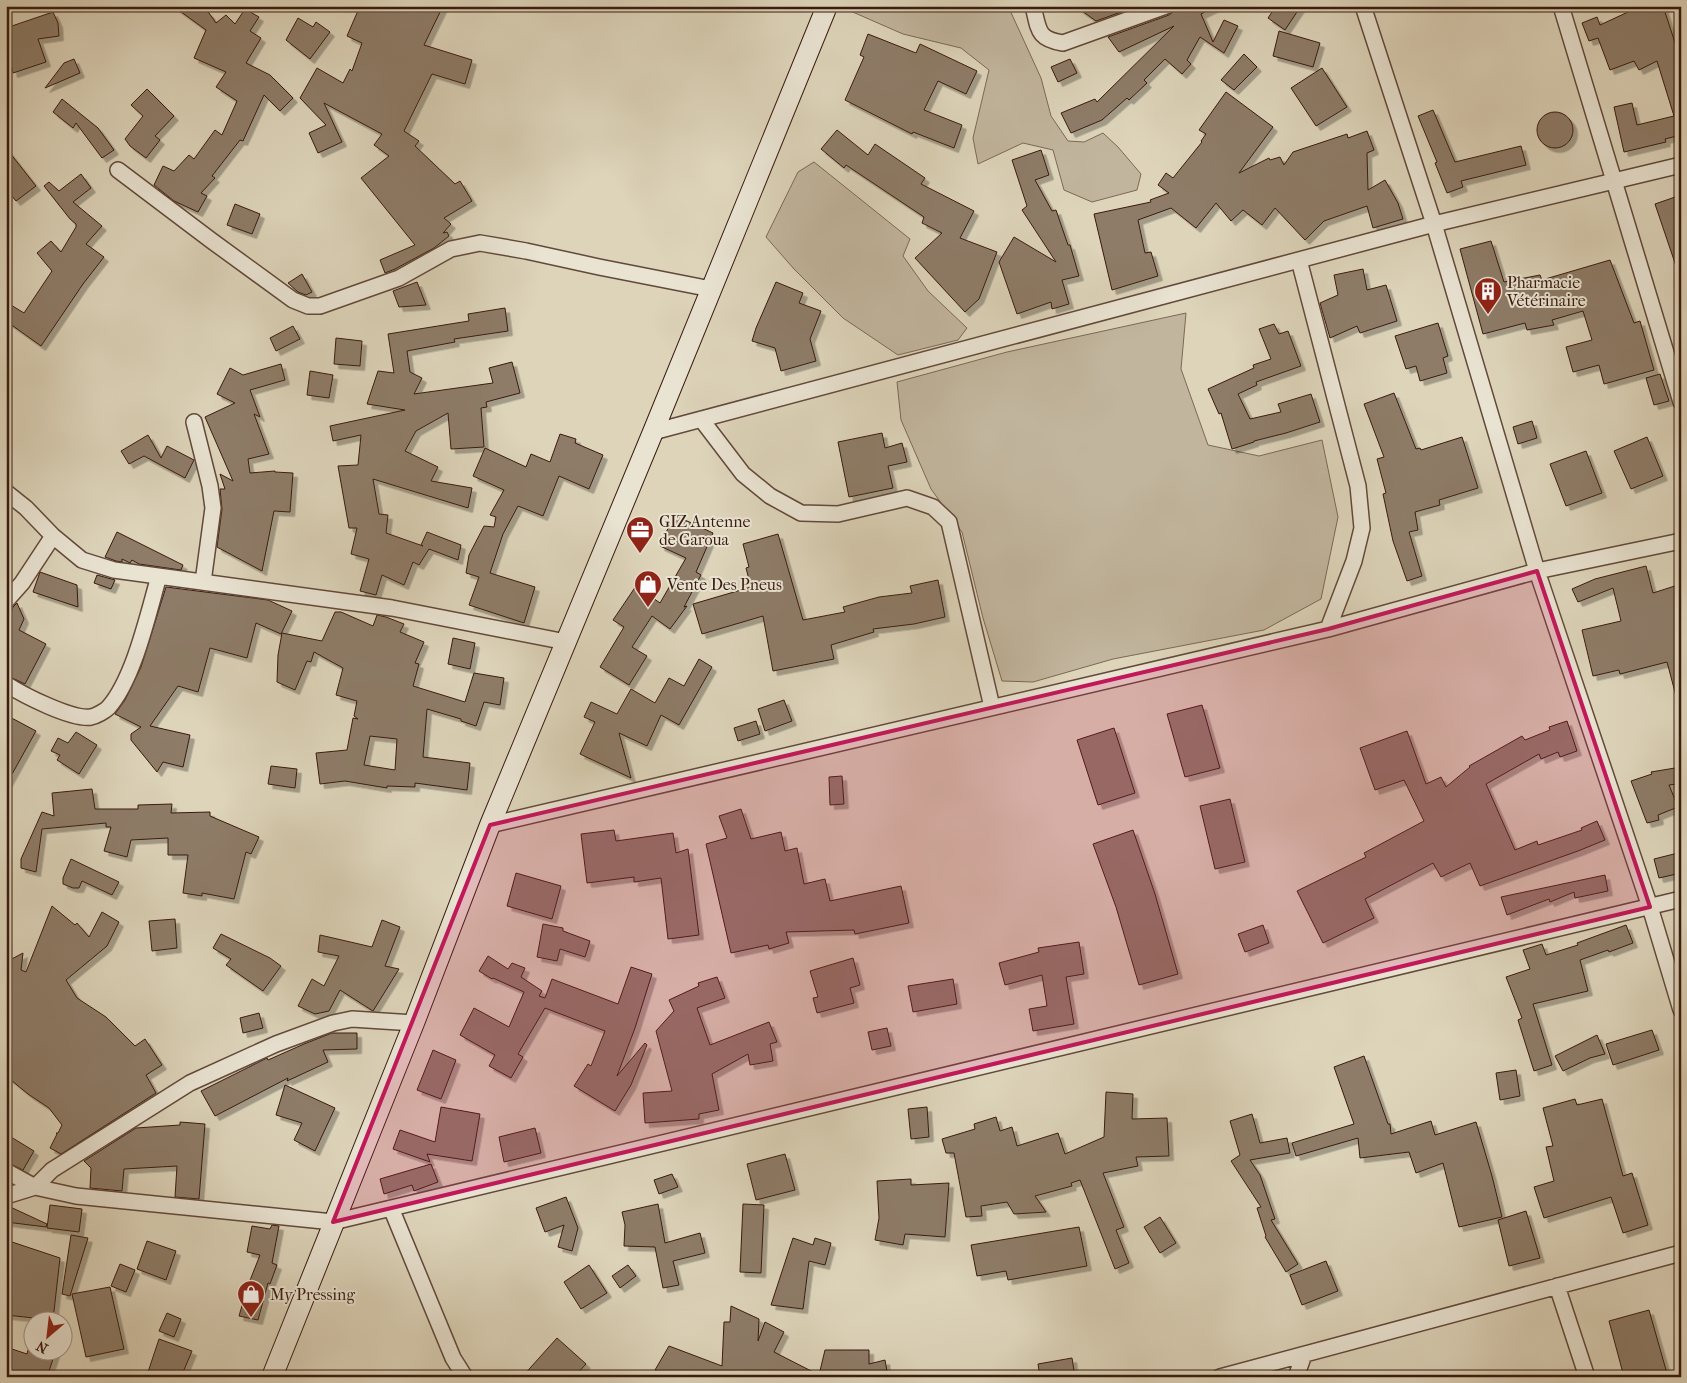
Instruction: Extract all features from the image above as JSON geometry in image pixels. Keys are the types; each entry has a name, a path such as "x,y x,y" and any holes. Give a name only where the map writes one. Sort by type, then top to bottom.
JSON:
{"street":[{"path":"272,1377 414,1023 490,825 827,6"},
{"path":"1033,6 1041,35 1049,41 1063,43 1166,6"},
{"path":"1363,6 1434,224 1537,571 1650,907 1681,1010"},
{"path":"1561,6 1681,402"},
{"path":"653,432 1434,224 1681,165"},
{"path":"118,170 293,300 308,306 320,306 399,278 451,249 480,243 711,290"},
{"path":"1299,260 1358,486 1362,528 1354,561 1328,629"},
{"path":"701,419 743,474 770,496 801,513 838,514 907,498 933,507 949,522 992,707"},
{"path":"194,422 210,486 213,508 203,582"},
{"path":"6,492 82,560 114,570 392,608 566,642"},
{"path":"6,601 22,583 53,536"},
{"path":"490,825 1328,629 1537,571 1681,541"},
{"path":"6,684 46,705 77,716 91,717 107,709 121,688 137,653 159,576"},
{"path":"6,1171 35,1187 76,1196 333,1222 1681,899"},
{"path":"6,1196 35,1187 52,1170 190,1083 276,1044 333,1023 352,1019 414,1023"},
{"path":"391,1208 453,1358 465,1377"},
{"path":"1220,1377 1681,1254"},
{"path":"1557,1286 1587,1377"},
{"path":"1296,1377 1304,1355"}],"highlighted area":[{"path":"1537,571 1650,907 333,1222 490,825 1328,629"}],"shaded area":[{"path":"839,6 1008,6 1041,78 1051,116 1068,141 1084,142 1103,133 1141,174 1137,190 1092,202 1064,190 1053,150 1023,143 978,164 973,138 989,70 961,48 903,34"},
{"path":"814,162 910,239 903,256 928,291 967,328 958,340 898,355 843,318 794,269 766,237 798,172"},
{"path":"1186,313 1181,369 1208,445 1259,456 1322,440 1338,517 1321,599 1264,630 1113,659 1033,682 1002,681 983,618 962,532 931,489 901,420 897,382 1007,352"}],"building":[{"path":"173,6 199,6 209,13 216,23 226,15 235,24 245,9 259,17 250,31 261,38 246,63 270,75 293,98 280,111 264,95 243,141 240,140 212,176 215,178 201,193 207,196 198,212 174,201 154,185 163,166 174,171 189,155 194,159 215,130 222,135 237,101 216,87 226,72 194,58 206,30"},
{"path":"360,6 443,6 424,45 472,60 465,84 432,74 404,131 419,141 415,146 455,184 460,181 472,201 444,218 451,224 443,233 447,232 449,236 434,248 385,273 380,260 415,245 361,178 389,156 374,145 382,134 324,103 342,142 318,153 309,133 326,125 300,98 317,68 343,83 350,69 352,71 362,43 347,36"},
{"path":"1075,6 1138,6 1096,21"},
{"path":"1175,6 1217,6 1201,14 1213,42 1224,20 1238,26 1224,53 1200,37 1187,60 1191,64 1182,74 1165,59 1144,80 1147,83 1129,100 1127,98 1102,120 1071,133 1061,113 1095,99 1097,102 1174,26 1119,52 1108,37 1169,15 1173,12"},
{"path":"1276,6 1301,6 1285,30 1268,18"},
{"path":"1641,6 1663,6 1681,61 1681,135 1665,139 1666,142 1624,152 1614,107 1632,103 1637,125 1674,116 1657,61 1639,70 1634,61 1610,70 1598,38 1589,41 1582,23 1597,17 1600,25"},
{"path":"53,12 58,23 59,36 38,39 46,62 13,73 11,64 6,66 6,28"},
{"path":"298,18 313,27 316,22 330,32 310,59 286,40"},
{"path":"1279,31 1320,43 1313,67 1273,56"},
{"path":"868,34 916,53 920,44 977,71 966,94 938,81 924,110 962,125 954,148 913,132 912,134 845,100 864,57 860,55"},
{"path":"1244,54 1257,67 1234,90 1221,80"},
{"path":"74,59 80,73 45,88 64,63"},
{"path":"1070,59 1077,73 1058,82 1051,67"},
{"path":"1322,68 1347,107 1316,126 1291,88"},
{"path":"147,89 174,116 155,136 160,140 146,158 130,146 125,139 143,116 131,105"},
{"path":"1226,92 1273,127 1239,173 1269,158 1270,160 1280,157 1284,165 1293,152 1347,134 1348,138 1367,131 1374,150 1367,153 1368,190 1385,180 1398,203 1403,219 1373,228 1367,206 1324,221 1305,240 1275,208 1262,225 1243,210 1231,221 1216,203 1196,228 1171,208 1138,220 1145,253 1151,252 1158,276 1112,290 1094,214 1151,202 1150,200 1169,193 1158,185 1166,173 1173,178 1202,142 1206,134 1199,130"},
{"path":"62,99 98,128 114,150 102,158 76,123 73,128 53,112"},
{"path":"1433,110 1455,162 1521,146 1526,165 1461,181 1463,187 1447,193 1435,163 1437,162 1418,116"},
{"path":"1555,112 1567,118 1573,130 1567,142 1555,148 1543,142 1537,130 1543,118"},
{"path":"837,130 868,155 875,144 925,178 921,184 974,211 960,238 997,252 979,299 965,312 915,258 942,233 922,223 924,217 846,165 844,168 821,149"},
{"path":"6,148 36,186 16,201 6,189"},
{"path":"1041,150 1049,175 1035,180 1052,211 1056,210 1068,245 1070,245 1079,276 1062,280 1069,304 1052,309 1051,302 1017,314 999,262 1014,237 1056,262 1022,210 1027,206 1012,160"},
{"path":"81,174 91,188 73,202 102,226 86,244 104,257 83,284 41,346 6,321 6,302 24,313 52,271 37,253 51,241 61,252 76,227 76,224 44,186 49,182 59,191"},
{"path":"1681,195 1681,272 1678,272 1655,204"},
{"path":"235,204 260,214 252,234 227,225"},
{"path":"1491,241 1504,282 1540,275 1542,280 1610,260 1634,323 1640,321 1654,370 1604,384 1599,365 1573,372 1566,347 1592,340 1583,311 1552,320 1554,325 1527,330 1525,323 1483,334 1460,249"},
{"path":"1363,269 1367,290 1386,285 1397,321 1360,333 1357,326 1330,338 1320,303 1338,295 1334,275"},
{"path":"302,274 312,292 306,295 298,292 288,283"},
{"path":"417,282 426,305 399,307 393,291"},
{"path":"776,282 803,293 799,303 821,311 810,339 816,361 781,371 775,348 752,341"},
{"path":"505,308 508,331 454,339 455,342 407,351 410,372 422,378 414,394 493,383 489,368 512,362 520,393 486,402 487,407 481,408 484,447 451,449 448,413 416,431 405,451 438,467 431,481 472,488 468,508 373,479 379,514 388,515 386,533 423,546 421,545 427,532 461,545 458,560 429,549 419,565 413,562 404,585 382,575 376,595 360,591 369,559 351,554 357,528 349,528 338,466 358,465 361,435 333,441 330,426 405,410 367,404 378,371 394,373 388,334 469,321 468,314"},
{"path":"1438,323 1448,356 1443,358 1447,373 1420,381 1416,366 1406,369 1395,336"},
{"path":"1274,324 1279,334 1288,331 1301,366 1256,382 1257,385 1238,394 1250,419 1281,412 1278,404 1311,394 1320,422 1232,449 1221,413 1219,414 1208,389 1254,368 1253,365 1271,359 1259,329"},
{"path":"293,326 300,339 276,351 270,338"},
{"path":"336,338 362,341 360,366 334,364"},
{"path":"281,364 285,380 250,390 260,417 254,414 269,454 248,459 250,473 275,471 293,473 290,512 274,511 262,571 217,547 222,509 220,489 225,489 220,474 233,481 205,417 235,403 217,394 230,368 243,375"},
{"path":"310,371 333,375 329,398 307,395"},
{"path":"1660,374 1669,401 1654,405 1646,378"},
{"path":"1394,393 1416,449 1420,448 1421,450 1462,437 1478,488 1439,500 1440,505 1415,512 1418,530 1409,532 1422,576 1407,581 1393,541 1383,494 1386,493 1377,459 1384,457 1364,404"},
{"path":"1532,421 1537,438 1518,444 1513,427"},
{"path":"882,433 885,448 902,443 907,462 888,466 893,488 849,497 838,442"},
{"path":"560,434 576,439 575,443 603,455 589,489 559,476 543,516 518,506 503,534 490,573 535,587 524,623 469,605 479,577 466,573 469,555 484,526 494,527 496,517 490,515 504,490 473,476 485,448 526,467 531,454 550,462"},
{"path":"148,435 161,458 167,446 194,460 185,478 144,456 129,464 121,451"},
{"path":"1647,437 1663,476 1631,489 1614,451"},
{"path":"1586,451 1602,493 1566,506 1550,464"},
{"path":"674,515 713,533 696,572 701,575 684,607 687,606 670,629 652,616 632,647 647,656 629,685 600,667 624,627 613,620 636,586 660,603 686,558 660,546"},
{"path":"117,532 183,565 181,570 139,564 132,560 130,563 122,559 122,562 116,561 105,557"},
{"path":"778,534 803,620 845,612 843,607 879,597 912,593 910,586 938,580 945,617 914,624 873,629 874,632 831,645 834,659 773,671 763,616 702,634 693,604 751,587 746,568 749,567 743,544"},
{"path":"1646,566 1653,593 1681,584 1681,695 1676,696 1667,662 1620,674 1619,670 1593,676 1582,630 1621,621 1613,588 1578,602 1572,589 1595,579"},
{"path":"40,572 77,585 78,607 33,592"},
{"path":"97,575 115,580 111,589 94,583"},
{"path":"166,587 268,600 292,611 281,634 256,623 247,658 210,648 198,692 178,686 150,726 190,735 183,767 163,762 157,772 131,740 131,734 141,727 115,714 125,700 141,667"},
{"path":"17,603 24,619 19,630 46,644 25,684 6,675 6,623 13,607"},
{"path":"335,612 341,612 373,626 377,615 404,624 400,632 424,642 415,663 419,664 413,686 465,702 474,673 504,678 500,705 484,702 476,726 461,721 461,719 427,709 423,757 470,763 467,790 415,783 415,787 387,786 387,788 345,781 320,784 316,753 347,750 353,718 358,719 354,716 357,701 336,695 343,668 314,652 311,662 307,661 295,690 277,682 278,655 282,633 322,641","holes":["370,736 397,739 395,770 364,765"]},
{"path":"453,638 475,643 470,669 448,664"},
{"path":"699,659 712,667 679,725 661,715 647,746 619,733 631,778 580,754 595,722 584,717 591,702 617,714 631,689 655,703 669,678 684,686"},
{"path":"784,700 792,721 765,731 758,709"},
{"path":"1202,705 1220,768 1185,777 1167,714"},
{"path":"6,715 36,731 6,785"},
{"path":"756,721 760,734 738,741 734,728"},
{"path":"1567,721 1577,751 1560,757 1558,752 1541,759 1539,754 1486,784 1515,850 1537,841 1538,845 1582,830 1581,828 1597,821 1605,840 1480,886 1470,863 1441,877 1433,863 1365,899 1374,918 1323,943 1297,891 1366,857 1364,853 1424,821 1404,780 1375,790 1360,748 1407,731 1426,784 1441,777 1446,787 1469,766 1522,736 1525,740 1550,730 1549,727"},
{"path":"1114,728 1135,793 1098,805 1077,740"},
{"path":"76,732 97,745 79,774 57,760 60,755 51,751 58,738 68,743"},
{"path":"271,766 297,769 295,788 268,784"},
{"path":"1675,768 1678,784 1669,785 1678,807 1658,815 1659,820 1647,823 1631,781 1652,774 1651,772"},
{"path":"842,776 844,804 830,805 829,777"},
{"path":"92,789 95,809 138,809 138,805 172,804 171,813 210,812 210,816 259,837 251,854 246,852 234,899 202,893 202,896 183,893 188,855 168,855 168,838 131,840 127,857 104,851 111,827 106,827 106,823 42,829 36,872 21,868 21,859 42,812 54,816 52,793"},
{"path":"1230,799 1245,862 1215,869 1200,806"},
{"path":"741,809 751,839 781,832 785,851 797,848 804,884 825,879 830,901 901,886 909,923 855,934 854,930 786,932 789,943 769,949 768,945 731,953 706,844 727,838 719,816"},
{"path":"614,830 616,841 673,833 676,853 688,849 699,935 668,939 661,878 634,882 634,877 587,883 581,834"},
{"path":"1133,830 1155,894 1178,974 1139,985 1116,907 1093,844"},
{"path":"1678,853 1681,873 1659,878 1654,859"},
{"path":"71,859 119,882 112,895 82,881 79,888 63,884 63,878"},
{"path":"516,873 561,886 552,919 507,906"},
{"path":"1605,875 1608,891 1575,898 1574,892 1550,902 1549,899 1507,915 1501,897"},
{"path":"52,906 75,925 77,923 89,937 102,912 119,922 107,946 66,980 77,998 106,1017 135,1046 145,1039 162,1065 146,1075 156,1093 61,1154 50,1148 56,1133 58,1133 62,1125 49,1108 6,1076 6,986 11,982 6,972 6,962 23,953 21,970 26,972"},
{"path":"175,919 177,948 152,951 149,921"},
{"path":"382,920 400,927 385,966 399,969 373,1011 340,990 329,1011 315,1014 298,1006 312,979 324,986 339,956 318,952 320,935 372,947"},
{"path":"543,924 563,928 563,931 590,941 585,957 560,949 557,961 537,957"},
{"path":"1263,925 1269,943 1245,952 1238,934"},
{"path":"1626,925 1633,943 1580,960 1588,991 1533,1004 1552,1065 1534,1071 1518,1020 1522,1018 1506,977 1530,969 1523,950 1542,944 1546,955 1578,945 1577,943"},
{"path":"221,934 270,958 281,966 263,991 226,965 231,959 213,948"},
{"path":"1079,942 1084,974 1066,977 1074,1024 1033,1031 1029,1009 1047,1006 1042,975 1005,985 999,963 1039,952 1038,948"},
{"path":"488,956 508,969 512,963 525,968 521,977 542,991 539,996 545,998 552,979 618,1004 631,967 652,974 617,1076 645,1043 647,1045 631,1085 615,1111 574,1086 588,1064 591,1066 605,1031 545,1008 518,1054 523,1057 511,1078 489,1066 495,1055 460,1035 474,1008 509,1027 524,992 492,979 479,971"},
{"path":"853,958 860,985 850,988 854,1003 817,1013 813,998 818,997 810,971"},
{"path":"717,977 725,998 697,1008 710,1045 769,1022 777,1042 770,1044 773,1061 750,1065 748,1054 712,1074 719,1110 699,1114 699,1119 645,1123 643,1093 672,1091 656,1031 674,1011 669,1000 699,986 698,983"},
{"path":"953,979 957,1004 913,1012 908,986"},
{"path":"259,1013 263,1028 243,1033 240,1018"},
{"path":"887,1028 891,1046 872,1050 868,1032"},
{"path":"1652,1030 1659,1050 1613,1065 1606,1044"},
{"path":"332,1033 357,1033 357,1049 323,1050 328,1062 287,1081 288,1078 215,1116 201,1091 267,1058 268,1060"},
{"path":"1597,1035 1605,1054 1590,1058 1563,1071 1555,1056"},
{"path":"433,1050 456,1060 441,1099 417,1090"},
{"path":"1364,1056 1388,1124 1390,1124 1391,1134 1431,1121 1435,1135 1476,1122 1502,1217 1459,1227 1443,1163 1416,1173 1409,1152 1360,1158 1358,1138 1296,1156 1292,1143 1354,1124 1334,1067"},
{"path":"1516,1070 1520,1096 1500,1100 1496,1073"},
{"path":"285,1085 335,1108 315,1151 294,1140 302,1123 276,1115"},
{"path":"1106,1092 1133,1094 1132,1119 1167,1118 1169,1156 1136,1157 1138,1166 1103,1173 1124,1227 1116,1230 1129,1263 1115,1269 1080,1180 1071,1183 1072,1186 1035,1196 1046,1212 1014,1214 1007,1202 981,1206 982,1216 966,1217 954,1153 946,1153 942,1139 975,1129 974,1124 996,1117 1000,1131 1012,1127 1017,1146 1058,1133 1065,1154 1104,1137"},
{"path":"1575,1099 1577,1105 1602,1099 1623,1176 1632,1173 1648,1225 1623,1233 1611,1197 1544,1218 1534,1187 1554,1181 1546,1147 1553,1146 1543,1108"},
{"path":"441,1107 480,1114 472,1161 427,1154 430,1162 393,1149 400,1130 435,1142"},
{"path":"927,1107 929,1137 911,1139 908,1109"},
{"path":"1252,1114 1260,1143 1287,1138 1290,1153 1250,1160 1260,1175 1275,1219 1271,1220 1298,1264 1286,1272 1265,1237 1257,1208 1261,1207 1231,1161 1240,1155 1230,1121"},
{"path":"180,1122 205,1124 199,1199 175,1197 177,1166 124,1169 122,1191 90,1188 91,1168 84,1161 136,1128 180,1125"},
{"path":"535,1128 541,1153 504,1162 499,1137"},
{"path":"6,1134 34,1151 23,1170 6,1162"},
{"path":"785,1154 795,1190 756,1200 747,1164"},
{"path":"431,1164 438,1182 414,1191 412,1185 384,1194 380,1179"},
{"path":"672,1174 678,1187 659,1194 654,1180"},
{"path":"911,1179 911,1185 949,1183 945,1237 905,1234 903,1245 875,1240 879,1218 877,1181"},
{"path":"566,1197 578,1228 572,1251 558,1247 564,1225 545,1232 536,1208"},
{"path":"658,1204 665,1243 700,1233 705,1253 673,1261 679,1285 663,1288 655,1247 624,1246 625,1225 622,1212"},
{"path":"743,1204 764,1205 761,1273 740,1272"},
{"path":"6,1205 47,1224 46,1227 6,1222"},
{"path":"50,1205 82,1209 79,1232 47,1228"},
{"path":"1526,1211 1540,1258 1509,1266 1498,1220"},
{"path":"1160,1217 1176,1243 1160,1253 1144,1227"},
{"path":"272,1225 279,1226 272,1263 277,1265 270,1284 268,1283 258,1320 239,1316 247,1288 260,1255 247,1252 252,1226 270,1229"},
{"path":"1079,1227 1087,1266 1008,1280 1006,1271 977,1276 971,1245"},
{"path":"71,1235 88,1238 70,1296 62,1294"},
{"path":"793,1238 813,1245 815,1238 831,1243 825,1265 809,1261 803,1309 771,1305"},
{"path":"6,1240 60,1258 54,1310 22,1310 22,1317 6,1315"},
{"path":"147,1241 176,1251 166,1280 137,1269"},
{"path":"1326,1261 1338,1291 1302,1305 1290,1275"},
{"path":"120,1264 135,1270 126,1292 111,1286"},
{"path":"589,1265 607,1293 581,1309 564,1282"},
{"path":"628,1265 636,1276 620,1288 612,1276"},
{"path":"110,1287 124,1349 86,1357 72,1294"},
{"path":"731,1306 759,1319 758,1341 765,1322 784,1332 774,1352 819,1375 825,1350 869,1350 869,1364 885,1360 888,1377 668,1377 655,1370 669,1346 722,1366 724,1322 730,1322"},
{"path":"1649,1310 1668,1377 1624,1377 1609,1321"},
{"path":"167,1313 181,1319 174,1337 159,1331"},
{"path":"557,1338 586,1364 574,1377 522,1377"},
{"path":"159,1339 192,1351 181,1377 160,1377 148,1372"},
{"path":"6,1347 22,1352 22,1360 53,1360 47,1377 6,1377"},
{"path":"1072,1358 1075,1377 1040,1377 1038,1364"}],"place":[{"name":"Pharmacie Vétérinaire","path":"1488,315"},
{"name":"GIZ Antenne de Garoua","path":"640,554"},
{"name":"Vente Des Pneus","path":"648,608"},
{"name":"My Pressing","path":"251,1318"}]}
